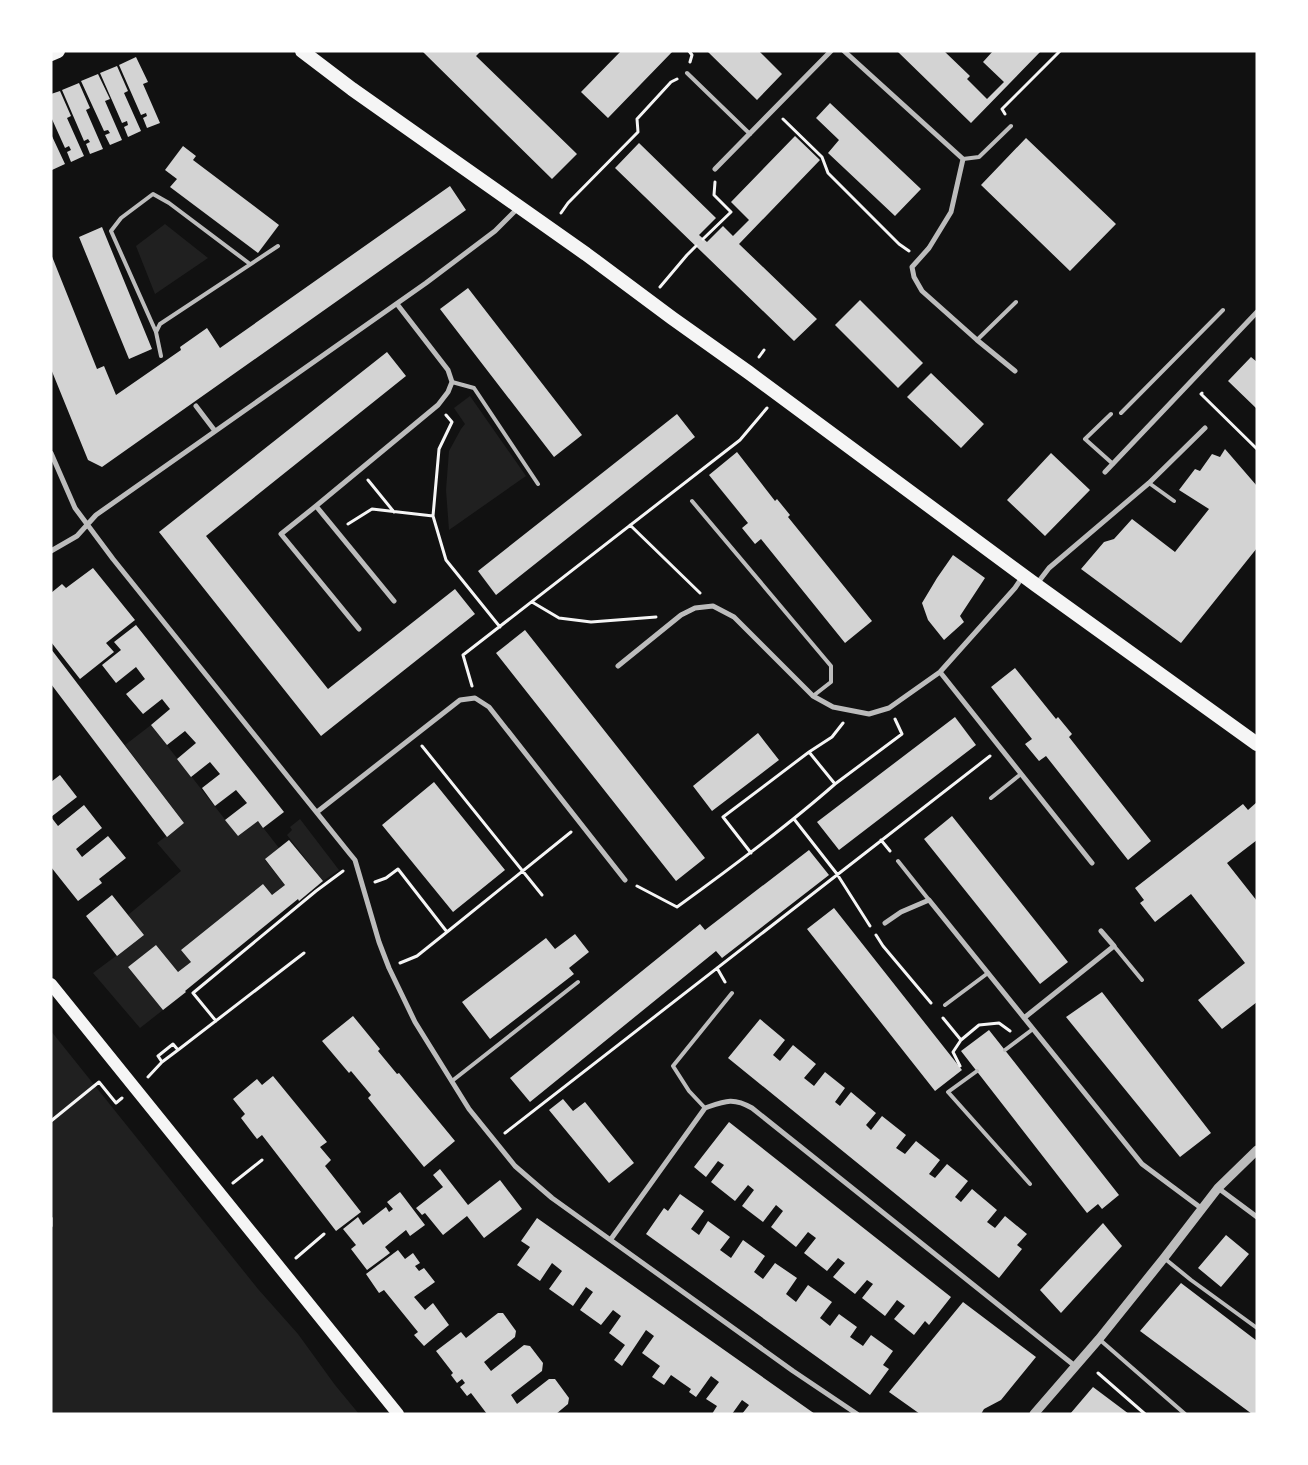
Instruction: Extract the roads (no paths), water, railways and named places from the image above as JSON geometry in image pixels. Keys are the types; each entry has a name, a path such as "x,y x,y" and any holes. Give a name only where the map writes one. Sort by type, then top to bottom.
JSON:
{"highway":[{"path":"51,54 58,51"},
{"path":"302,51 366,99 586,254 1036,585 1257,744"}],"main road":[{"path":"51,984 398,1414"}],"street":[{"path":"716,169 831,51"},
{"path":"844,51 963,159 950,212 943,227 929,248 912,266 914,277 922,290 977,340 1015,371"},
{"path":"51,551 77,536 100,512 397,304 495,231 519,207"},
{"path":"359,628 281,534 438,404 448,392 452,382 448,370 397,304"},
{"path":"1105,472 1257,312"},
{"path":"196,406 215,431"},
{"path":"1036,585 1049,568 1149,483 1205,428"},
{"path":"51,453 75,508 113,560 350,854 356,865 379,942 389,968 415,1022 469,1108 515,1166 552,1198 793,1371 857,1414"},
{"path":"316,506 394,601"},
{"path":"618,666 681,615 695,608 713,606 734,617 813,696 833,707 869,714 889,708 940,672 1014,588 1023,575"},
{"path":"940,672 1092,863"},
{"path":"317,812 460,700 475,698 489,707 625,880"},
{"path":"885,923 902,912 929,900 1142,1164 1201,1208"},
{"path":"1024,1018 1114,946 1101,931"},
{"path":"611,1239 706,1108 723,1102 742,1102 1076,1366"},
{"path":"1034,1414 1099,1339 1164,1258 1201,1208 1218,1188 1257,1150"},
{"path":"1218,1188 1257,1217"}],"lane":[{"path":"687,73 750,134"},
{"path":"963,159 979,157 1012,126"},
{"path":"161,356 156,332 111,231 121,218 153,194 170,202 250,264"},
{"path":"156,332 160,324 278,246"},
{"path":"977,340 1016,302"},
{"path":"1121,413 1223,310"},
{"path":"452,382 474,388 538,484"},
{"path":"1111,414 1085,440 1113,464"},
{"path":"1149,483 1174,501"},
{"path":"692,501 832,666 830,682 813,696"},
{"path":"991,798 1021,774"},
{"path":"898,862 929,900"},
{"path":"1114,946 1142,980"},
{"path":"945,1005 988,973"},
{"path":"452,1081 578,982"},
{"path":"706,1108 689,1091 673,1066 732,993"},
{"path":"1005,1050 1033,1029"},
{"path":"977,1071 948,1092 1030,1184"},
{"path":"1164,1258 1257,1328"},
{"path":"1099,1339 1185,1414"}]}
